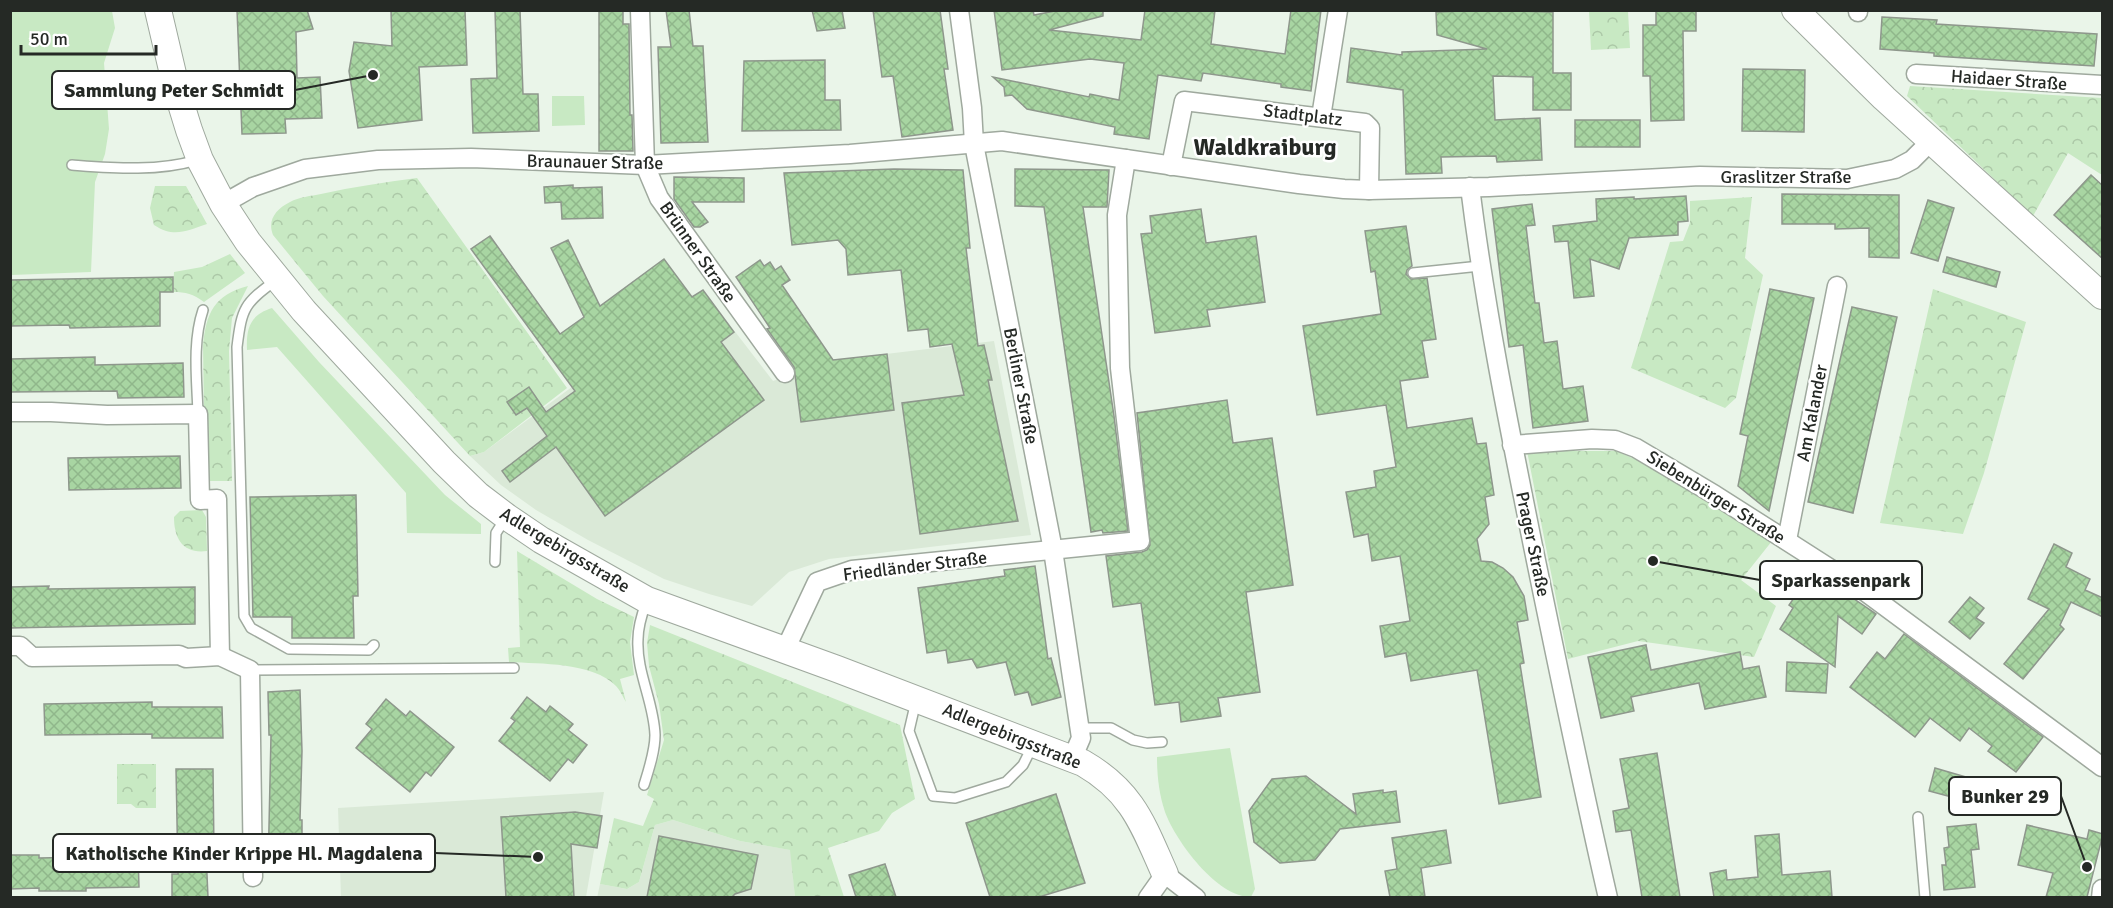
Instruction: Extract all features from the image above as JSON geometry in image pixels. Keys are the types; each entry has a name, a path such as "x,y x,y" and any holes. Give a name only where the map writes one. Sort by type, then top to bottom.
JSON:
{"street":[{"name":"Adlergebirgsstraße","path":"158,10 177,91 200,160 223,204 248,242 338,349 436,454 478,495 507,517 560,551 648,600 1034,743 1083,764 1105,778 1130,803 1165,874"},
{"name":"Brünner Straße","path":"640,10 645,165 659,198 785,374"},
{"name":"Berliner Straße","path":"959,10 972,108 974,144 1053,550 1080,728 1081,738 1072,759"},
{"path":"1321,117 1338,10"},
{"path":"1795,10 1884,98 2103,296"},
{"name":"Haidaer Straße","path":"1916,74 2103,85"},
{"name":"Stadtplatz","path":"1171,166 1184,101 1321,117 1365,123 1370,128 1369,190"},
{"path":"974,144 1002,141 1171,166 1344,189 1369,190"},
{"name":"Graslitzer Straße","path":"1369,190 1470,188 1700,176 1847,179 1895,170 1912,160 1931,141"},
{"name":"Braunauer Straße","path":"223,204 253,187 305,170 378,160 471,158 645,165 850,154 974,144"},
{"path":"1053,550 1140,541 1120,368 1117,215 1126,159"},
{"name":"Prager Straße","path":"1470,188 1480,266 1512,445 1578,765 1608,897"},
{"name":"Am Kalander","path":"1787,540 1837,286"},
{"path":"10,412 107,416 198,414 200,500 217,500 220,656"},
{"name":"Siebenbürger Straße","path":"1512,445 1592,439 1615,440 1636,448 1669,466 1859,587 2103,767"},
{"name":"Friedländer Straße","path":"785,650 817,582 852,570 1053,550"},
{"path":"10,646 20,646 32,657 179,655 186,658 220,656 250,670 253,877"},
{"path":"1148,897 1165,874 1196,897"},
{"path":"2101,897 2103,889"}],"lane":[{"path":"72,165 118,168 168,167 200,160"},
{"path":"1413,273 1480,266"},
{"path":"278,279 249,302 241,317 237,346 244,616 251,628 288,650 369,650 374,645"},
{"path":"198,414 198,327 203,310"},
{"path":"495,562 496,533 507,517"},
{"path":"644,785 655,737 652,712 639,661 638,638 641,617 648,600"},
{"path":"250,670 514,668"},
{"path":"917,699 909,731 914,750 933,796 955,798 1006,782 1023,765 1034,743"},
{"path":"1080,728 1111,728 1132,740 1147,743 1162,741"},
{"path":"1918,817 1925,897"}],"shaded area":[{"path":"703,290 773,381 795,374 811,363 994,341 1031,535 829,559 789,572 752,606 664,579 588,540 536,510 501,485 470,456 484,452"},
{"path":"604,792 586,897 341,897 338,808"},
{"path":"673,820 740,841 791,850 795,897 597,898 600,884 627,889 639,882 655,825"}],"green space":[{"path":"10,11 112,11 115,28 104,63 109,129 105,154 95,182 91,272 11,275"},
{"path":"1589,11 1628,11 1630,48 1591,50"},
{"path":"1910,86 2102,98 2102,175 2068,153 2033,216 1907,96"},
{"path":"552,96 584,96 585,125 552,126"},
{"path":"417,178 567,388 484,452 470,456 323,296 271,230 272,220 277,212 297,199"},
{"path":"155,186 186,186 207,224 180,232 168,231 154,225 150,208"},
{"path":"1752,197 1745,258 1763,275 1736,398 1725,408 1631,368 1670,242 1683,241 1690,223 1690,201"},
{"path":"230,254 245,273 204,302 189,294 173,292 174,272 202,267"},
{"path":"248,286 232,318 229,351 232,481 205,481 204,334 210,315 220,300"},
{"path":"1933,289 2026,322 1984,473 1963,534 1880,523"},
{"path":"272,308 319,362 445,495 481,524 481,534 407,533 406,493 277,347 247,350 247,335 251,323 259,314"},
{"path":"1527,451 1616,451 1667,473 1772,541 1741,580 1776,606 1754,657 1638,641 1568,659"},
{"path":"202,510 206,517 207,551 192,550 186,547 178,538 174,525 174,517 180,511"},
{"path":"517,551 597,599 634,617 630,642 634,675 620,679 626,702 616,686 594,672 550,664 509,662 508,648 520,647"},
{"path":"650,625 900,725 915,799 892,813 879,831 828,848 844,897 795,897 790,850 740,841 673,820 655,825 639,882 627,889 600,884 614,818 643,826 654,799 647,795 664,740 659,704 649,666 647,643"},
{"path":"1230,748 1255,889 1251,897 1238,895 1225,888 1212,878 1188,852 1165,812 1157,771 1157,757"},
{"path":"117,764 156,764 156,808 136,808 131,804 117,804"}],"building":[{"path":"237,10 307,10 313,29 296,32 297,78 320,77 322,118 285,119 286,133 242,134"},
{"path":"391,10 465,10 467,65 419,67 422,120 358,128 349,71 354,42 392,46"},
{"path":"495,10 520,10 523,94 538,94 539,131 473,133 471,79 497,78"},
{"path":"599,10 623,10 623,24 629,24 630,115 632,115 633,151 599,151"},
{"path":"666,10 689,10 693,46 703,46 708,142 661,143 658,47 671,47"},
{"path":"812,10 842,10 845,28 817,31"},
{"path":"873,10 940,10 948,69 944,69 953,130 902,137 893,76 882,77"},
{"path":"994,10 1033,10 1034,15 1060,10 1103,10 1103,16 1049,30 1141,40 1145,10 1215,10 1211,44 1285,54 1291,10 1321,10 1311,91 1281,87 1281,84 1203,73 1201,81 1158,75 1149,139 1114,134 1115,127 1027,109 1012,95 1005,96 1004,87 993,77 1089,97 1090,94 1119,100 1124,63 1090,59 1002,70"},
{"path":"1486,10 1553,12 1553,73 1571,73 1571,110 1533,110 1533,77 1493,76 1495,120 1540,118 1542,160 1497,162 1496,156 1441,157 1442,173 1406,174 1403,90 1347,82 1351,48 1402,55 1402,52 1487,49 1437,35 1436,12"},
{"path":"1656,10 1696,10 1696,31 1683,31 1684,120 1651,121 1650,76 1643,76 1643,25 1656,25"},
{"path":"1882,17 1937,20 1936,24 2097,34 2094,66 1934,56 1934,53 1880,49"},
{"path":"825,60 825,100 840,100 841,130 742,131 744,61"},
{"path":"1743,69 1805,70 1804,132 1742,131"},
{"path":"1575,120 1640,120 1640,147 1575,147"},
{"path":"894,169 963,170 970,248 966,248 978,346 984,345 992,380 988,380 1018,521 920,534 902,403 964,395 952,344 930,347 928,329 908,331 901,270 848,275 846,249 838,240 792,245 784,173"},
{"path":"1015,169 1109,170 1107,207 1083,207 1114,416 1128,531 1091,532 1044,207 1015,206"},
{"path":"2091,175 2103,186 2103,259 2054,215"},
{"path":"674,177 744,178 744,202 692,202 708,222 700,227 694,227 674,199"},
{"path":"573,185 573,188 602,187 603,218 562,219 561,202 545,203 544,187"},
{"path":"1782,194 1899,195 1899,258 1869,257 1869,228 1835,229 1835,224 1782,224"},
{"path":"1686,196 1688,221 1678,222 1678,235 1629,238 1619,269 1590,259 1594,296 1574,298 1568,241 1555,242 1553,226 1597,221 1596,199"},
{"path":"1928,200 1954,208 1938,261 1911,253"},
{"path":"1532,204 1535,225 1526,226 1535,303 1539,303 1544,343 1557,341 1563,389 1583,386 1588,421 1533,428 1523,345 1509,347 1492,209"},
{"path":"1201,209 1206,243 1256,236 1265,302 1207,310 1210,326 1155,333 1141,234 1152,233 1150,216"},
{"path":"1406,226 1412,266 1406,274 1411,279 1427,278 1436,339 1422,341 1428,377 1400,381 1407,428 1472,418 1477,444 1486,443 1494,495 1485,497 1489,524 1477,539 1481,561 1492,562 1503,568 1513,577 1524,596 1528,620 1517,622 1524,663 1520,664 1541,797 1499,804 1477,670 1411,681 1406,653 1385,657 1380,626 1410,621 1400,556 1372,561 1368,534 1354,537 1346,492 1376,487 1374,471 1396,467 1386,405 1317,415 1303,326 1381,314 1375,271 1371,272 1365,231"},
{"path":"490,236 560,334 584,317 551,248 568,240 600,306 664,259 692,297 703,290 734,332 721,342 764,400 605,516 556,447 510,482 502,471 547,436 527,408 516,415 507,402 529,387 546,412 575,391 471,249"},
{"path":"1947,257 2000,272 1996,287 1943,272"},
{"path":"760,260 764,266 770,262 775,270 781,266 790,280 782,285 833,360 887,354 894,410 801,422 794,367 767,329 770,328 736,277"},
{"path":"173,277 173,292 160,292 160,326 70,328 69,325 10,326 10,280"},
{"path":"1770,289 1814,298 1769,511 1738,486 1748,436 1740,434"},
{"path":"1852,307 1897,317 1853,513 1808,502"},
{"path":"95,357 95,365 183,363 184,397 118,398 117,391 10,392 10,359"},
{"path":"1227,400 1233,443 1272,438 1293,585 1246,592 1260,692 1218,698 1221,716 1181,722 1179,702 1155,705 1141,603 1113,607 1106,556 1142,552 1150,545 1137,413"},
{"path":"180,456 181,488 69,490 68,458"},
{"path":"356,495 358,596 353,596 354,638 292,638 292,617 253,617 250,497"},
{"path":"2054,544 2072,553 2066,567 2090,579 2085,590 2103,598 2103,617 2071,602 2060,625 2064,629 2023,679 2004,664 2049,609 2028,599"},
{"path":"1035,566 1048,659 1051,658 1061,697 1032,705 1028,692 1015,695 1006,662 977,668 972,659 948,663 946,650 927,653 918,588 1005,576 1004,570"},
{"path":"1813,571 1876,614 1862,634 1838,616 1835,667 1780,629 1793,608 1789,605"},
{"path":"49,586 48,589 195,587 195,624 10,628 10,587"},
{"path":"1970,597 1984,608 1976,618 1984,623 1970,639 1949,622"},
{"path":"1904,634 2043,737 2016,772 1988,751 1992,746 1969,728 1960,741 1930,718 1915,737 1850,687 1877,652 1885,659"},
{"path":"1646,645 1651,670 1740,652 1743,669 1759,666 1766,697 1705,709 1699,683 1631,697 1634,711 1601,718 1588,657"},
{"path":"1787,662 1828,664 1826,693 1786,691"},
{"path":"300,690 302,751 300,820 302,820 302,845 309,845 309,872 268,872 271,735 269,735 268,692"},
{"path":"527,697 546,712 550,706 573,724 568,730 587,745 573,763 568,759 550,781 499,741 515,721 511,718"},
{"path":"386,699 406,716 410,711 454,747 431,776 426,772 410,792 356,748 372,729 366,724"},
{"path":"152,702 152,707 222,707 223,738 152,738 152,734 45,735 44,704"},
{"path":"1657,753 1680,897 1642,897 1631,830 1616,832 1613,811 1629,808 1620,759"},
{"path":"1935,768 1983,782 1984,778 2014,786 2008,809 1974,799 1974,803 1929,791"},
{"path":"176,769 213,769 214,853 206,853 208,897 172,897 172,874 178,874"},
{"path":"1306,776 1356,814 1353,794 1383,790 1383,793 1396,791 1400,822 1340,829 1315,860 1280,863 1254,842 1249,811 1272,779"},
{"path":"1056,794 1085,883 1039,897 990,897 966,823"},
{"path":"575,812 602,816 597,848 571,844 574,897 506,897 501,817"},
{"path":"1976,824 1979,849 1971,850 1975,887 1944,890 1942,865 1946,865 1944,848 1949,847 1947,827"},
{"path":"2027,825 2087,839 2089,830 2103,834 2087,897 2046,897 2053,873 2018,865"},
{"path":"1446,830 1451,863 1421,868 1425,897 1390,897 1385,871 1397,869 1392,838"},
{"path":"1779,834 1782,875 1830,871 1832,897 1714,897 1710,873 1726,870 1727,880 1758,877 1755,836"},
{"path":"659,836 758,855 751,889 732,897 647,897"},
{"path":"86,854 138,854 139,887 86,888 86,891 10,889 10,855 39,855 39,858 86,857"},
{"path":"885,864 896,897 856,897 849,875"}],"place":[{"name":"Sammlung Peter Schmidt","path":"373,75"},
{"name":"Sparkassenpark","path":"1653,561"},
{"name":"Katholische Kinder Krippe Hl. Magdalena","path":"538,857"},
{"name":"Bunker 29","path":"2087,867"}],"district":[{"name":"Waldkraiburg","path":"1265,147"}]}
